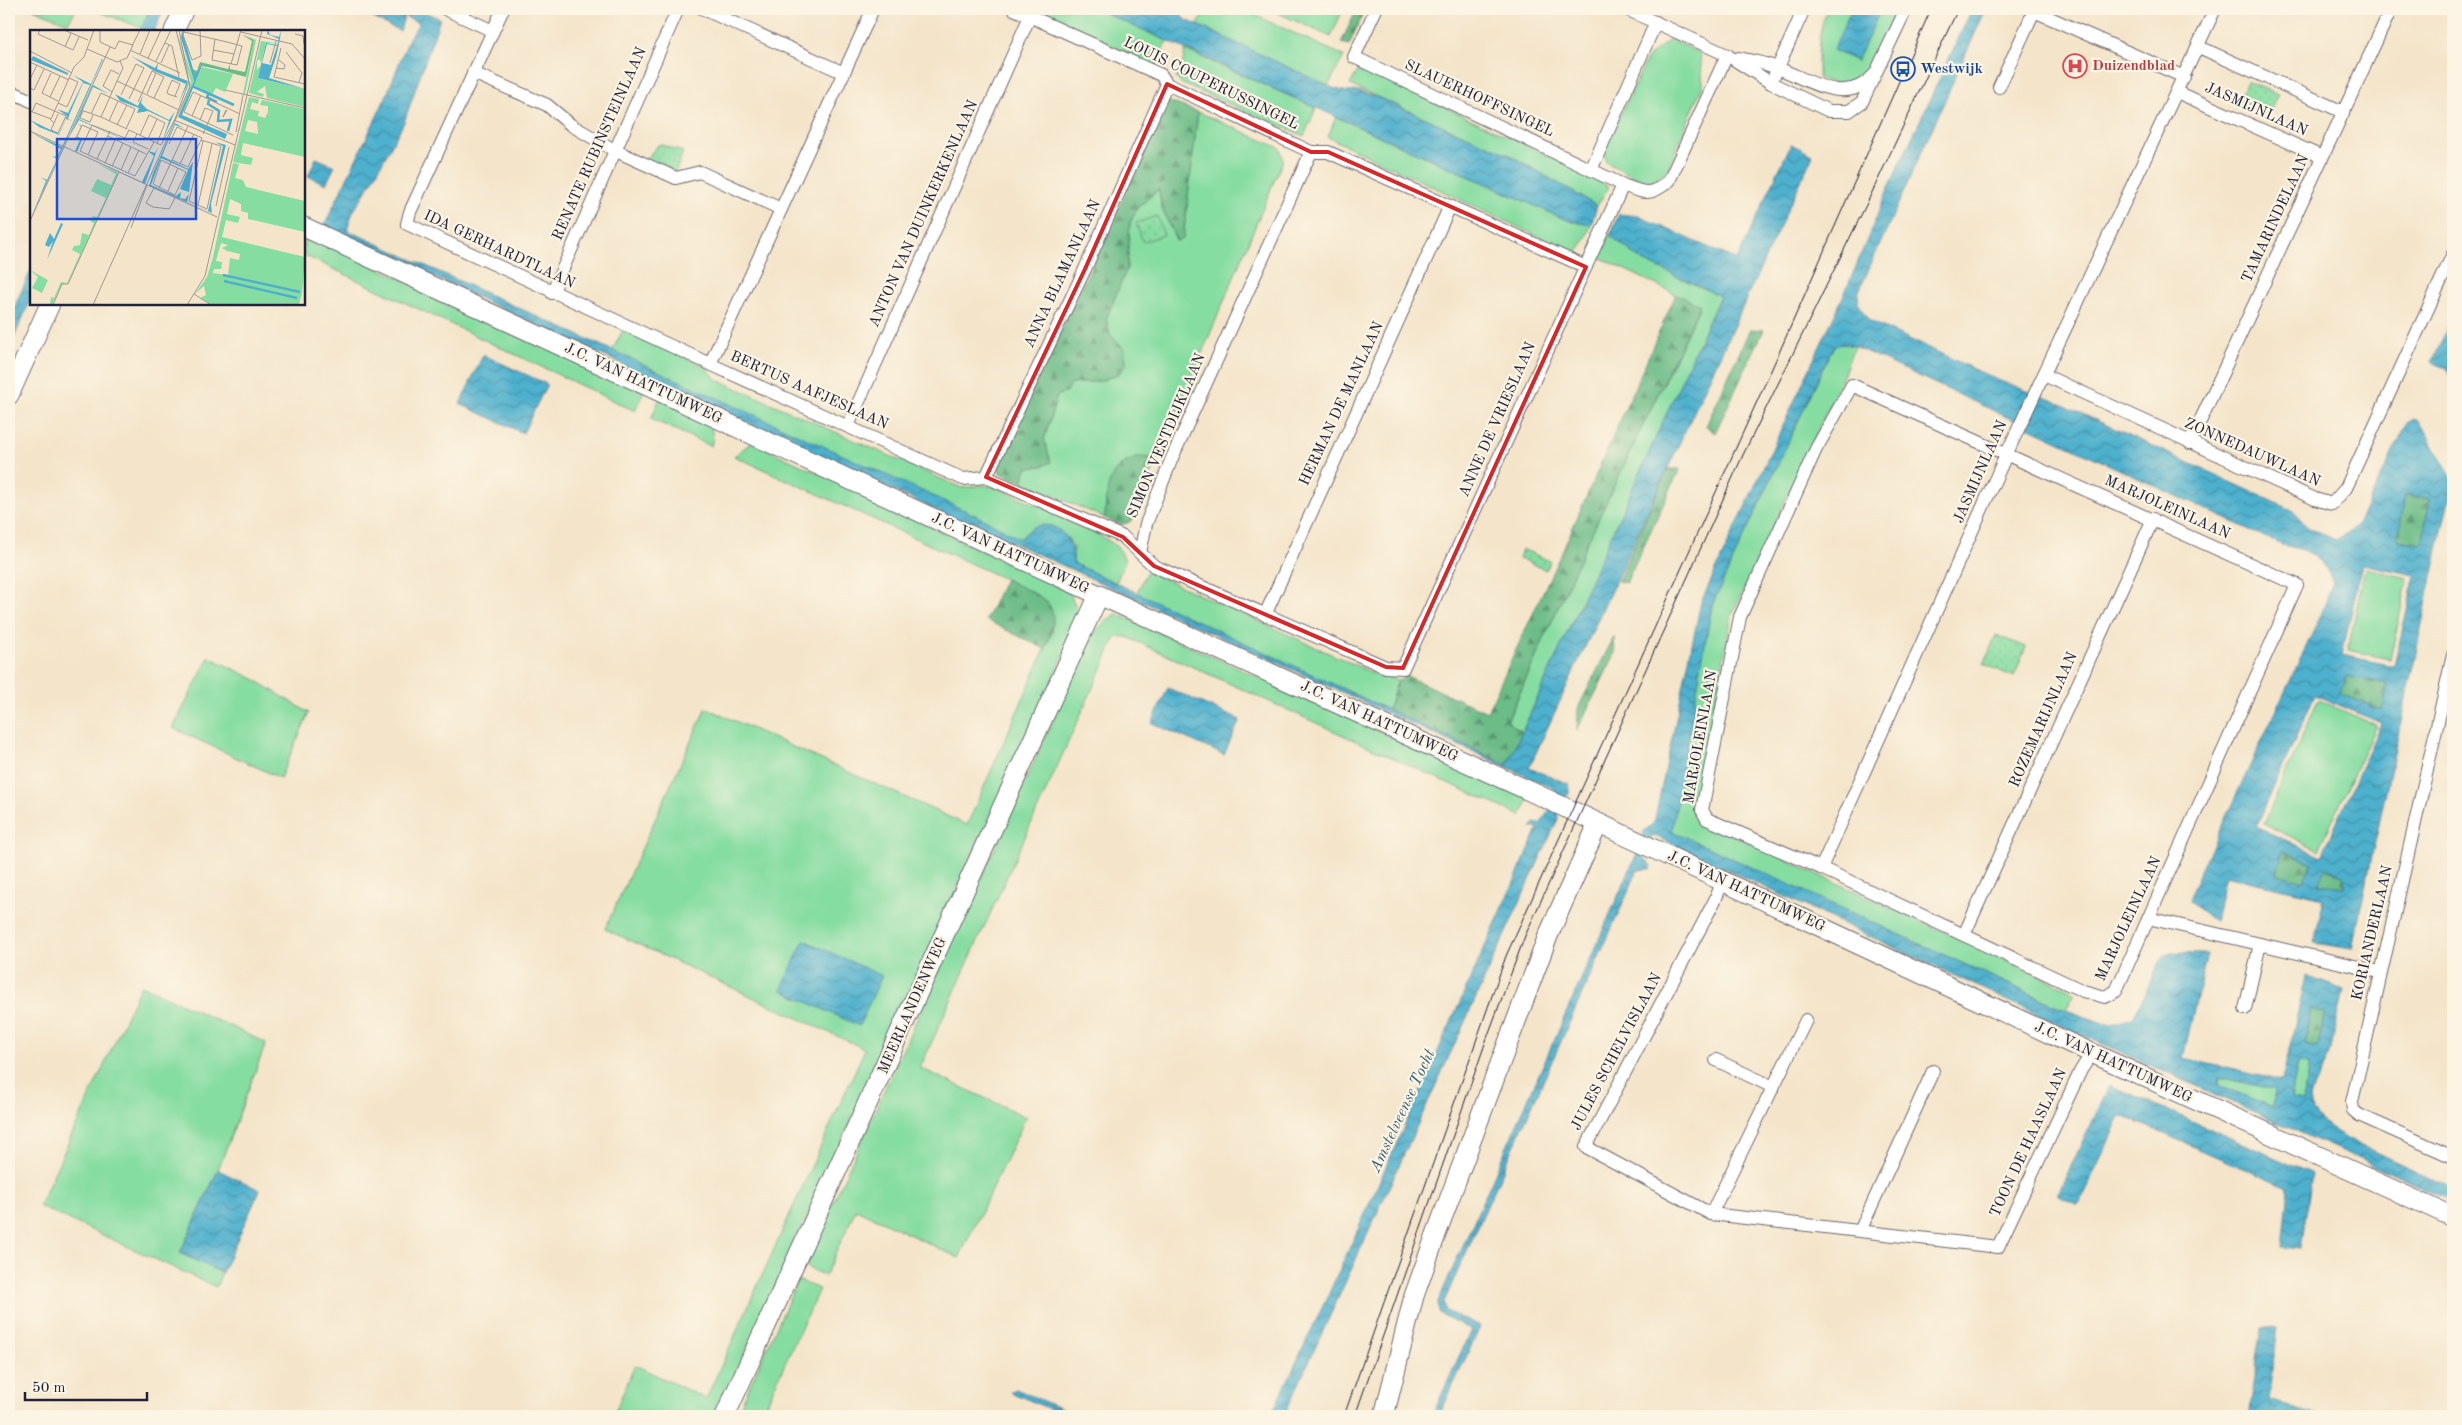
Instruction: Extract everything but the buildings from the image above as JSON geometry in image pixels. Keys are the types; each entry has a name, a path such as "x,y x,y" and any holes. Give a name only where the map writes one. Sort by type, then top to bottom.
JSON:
{"street":[{"path":"174,30 184,9"},
{"path":"445,9 493,31"},
{"name":"IDA GERHARDTLAAN","path":"503,9 410,212 407,224 552,293 710,364"},
{"name":"RENATE RUBINSTEINLAAN","path":"552,293 678,9"},
{"path":"703,9 844,73"},
{"name":"BERTUS AAFJESLAAN","path":"873,9 710,364 963,479 986,477 1123,537 1140,553"},
{"name":"LOUIS COUPERUSSINGEL","path":"1014,9 1161,75 1167,84 1311,152 1328,152 1586,267"},
{"name":"SLAUERHOFFSINGEL","path":"1376,9 1354,57 1623,185 1646,193 1658,191 1669,181 1726,55"},
{"path":"1626,9 1726,55 1771,83 1829,110 1849,111 1862,102 1880,68 1906,9"},
{"path":"1771,83 1804,9"},
{"name":"JASMIJNLAAN","path":"1821,868 2007,453 2215,9"},
{"name":"TAMARINDELAAN","path":"2190,443 2391,9"},
{"path":"1998,87 2035,10 2184,77"},
{"name":"ANTON VAN DUINKERKENLAAN","path":"848,426 1030,16"},
{"path":"1591,170 1656,22"},
{"path":"2198,47 2343,112"},
{"path":"1726,55 1778,68 1840,92 1865,85 1880,68"},
{"path":"473,73 547,104 571,125 614,150 676,178 700,172 780,209"},
{"name":"ANNA BLAMANLAAN","path":"986,477 1085,269 1167,84"},
{"path":"9,90 30,100"},
{"name":"JASMIJNLAAN","path":"2177,92 2322,157"},
{"name":"SIMON VESTDIJKLAAN","path":"1140,553 1146,524 1172,458 1311,152"},
{"name":"ANNE DE VRIESLAAN","path":"1265,615 1386,667 1403,668 1623,185"},
{"name":"HERMAN DE MANLAAN","path":"1265,615 1450,206"},
{"name":"J.C. VAN HATTUMWEG","path":"305,227 1099,595 1420,740 2092,1053 2453,1217"},
{"name":"ZONNEDAUWLAAN","path":"2044,375 2315,499 2332,504 2346,488 2453,254"},
{"path":"9,395 50,305"},
{"name":"MARJOLEINLAAN","path":"1852,385 2007,453 2297,585 2116,991 2105,997 2083,991 1821,868 1707,819 1702,810 1740,616 1816,449 1852,385"},
{"name":"ROZEMARIJNLAAN","path":"1964,935 2153,520"},
{"path":"1140,553 1154,566 1265,615"},
{"name":"MEERLANDENWEG","path":"725,1416 1099,595"},
{"name":"KORIANDERLAAN","path":"2453,655 2353,1095 2353,1110 2359,1115 2453,1157"},
{"path":"1384,1416 1414,1296 1438,1228 1548,936 1598,824"},
{"name":"JULES SCHELVISLAAN","path":"1722,881 1715,900 1586,1147 1711,1214 1998,1247"},
{"path":"2148,918 2380,972"},
{"path":"2245,1009 2260,944"},
{"path":"1711,1214 1806,1020"},
{"name":"TOON DE HAASLAAN","path":"1998,1247 2081,1070 2092,1053"},
{"path":"1716,1060 1773,1087"},
{"path":"1860,1232 1934,1071"}],"highlighted area":[{"path":"1167,84 1311,152 1328,152 1586,267 1403,668 1386,667 1154,566 1123,537 986,477 1085,269"}],"green space":[{"path":"33,9 76,9 68,23"},
{"path":"92,9 150,9 142,28"},
{"path":"1029,9 1096,9 1167,41 1155,67 1088,34"},
{"path":"1206,9 1241,9 1344,56 1328,86 1198,25"},
{"path":"1269,9 1343,9 1331,37"},
{"path":"1357,9 1365,9 1349,45 1341,43"},
{"path":"1828,9 1852,9 1833,50 1857,61 1881,9 1899,9 1878,56 1863,77 1839,85 1818,78 1820,34"},
{"path":"1671,39 1700,53 1703,85 1666,173 1646,183 1606,162 1604,150 1648,57"},
{"path":"1185,50 1316,108 1304,136 1180,83 1176,77 1184,59"},
{"path":"1360,67 1579,170 1609,187 1597,206 1508,154 1350,85"},
{"path":"2247,81 2278,95 2267,119 2236,106"},
{"path":"1167,101 1198,112 1183,239 1177,241 1161,206 1159,189 1137,208 1130,223 1127,268 1106,319 1110,334 1125,349 1126,364 1120,373 1101,381 1071,384 1067,391 1057,396 1044,439 1051,462 1042,466 1027,468 1022,482 1000,473 998,464 1164,111"},
{"path":"1198,112 1280,148 1283,160 1158,458 1131,460 1115,472 1108,491 1105,518 1022,482 1027,468 1042,466 1050,462 1044,440 1057,396 1067,391 1070,384 1101,381 1125,349 1110,334 1106,319 1127,268 1130,223 1137,208 1159,189 1161,206 1176,241 1183,239"},
{"path":"1336,117 1569,221 1591,225 1585,240 1575,254 1328,137"},
{"path":"659,144 683,152 675,173 645,160"},
{"path":"1157,216 1164,235 1143,242 1136,223"},
{"path":"305,234 644,391 635,411 305,255"},
{"path":"1610,235 1643,261 1720,296 1522,732 1507,722 1585,547 1700,306 1599,257 1603,245"},
{"path":"1676,294 1700,305 1585,547 1507,721 1522,732 1507,765 1388,710 1398,680 1406,676 1487,712 1565,545"},
{"path":"1750,329 1764,330 1715,433 1706,426"},
{"path":"623,330 705,366 716,379 962,488 982,485 996,487 1086,527 1112,543 1122,553 1125,561 1116,583 1073,563 1073,547 1068,538 1043,526 1032,528 1020,539 611,353"},
{"path":"1836,345 1854,346 1843,376 1732,615 1695,809 1698,818 2075,992 2066,1010 1671,832 1712,605 1830,353"},
{"path":"660,398 710,422 713,438 711,446 651,419"},
{"path":"752,442 1070,593 1078,612 1078,624 716,1416 613,1416 635,1365 706,1399 865,1049 605,929 706,708 967,825 1053,631 1047,601 1005,579 734,456"},
{"path":"1139,457 1158,458 1133,519 1123,524 1116,523 1105,518 1106,497 1110,480 1120,467 1128,461"},
{"path":"1668,469 1680,469 1626,583 1618,581"},
{"path":"2405,495 2430,499 2422,544 2397,540"},
{"path":"1522,549 1550,561 1546,570 1519,558"},
{"path":"2365,568 2408,578 2390,659 2348,650"},
{"path":"1147,571 1373,673 1398,680 1388,710 1137,593"},
{"path":"1005,579 1031,591 1048,603 1052,611 1053,620 1051,633 1045,649 986,620"},
{"path":"1117,614 1529,798 1521,816 1127,637 1116,637 920,1068 1026,1117 959,1258 856,1209 825,1276 804,1266 1088,644 1100,626"},
{"path":"1996,635 2026,647 2014,677 1984,664"},
{"path":"1614,637 1615,654 1577,730 1578,708"},
{"path":"209,657 254,679 309,713 280,778 173,728"},
{"path":"2346,676 2388,684 2383,711 2341,694"},
{"path":"2318,700 2376,725 2319,850 2264,824"},
{"path":"2282,851 2312,863 2303,882 2277,874"},
{"path":"2325,869 2344,875 2344,887 2317,884"},
{"path":"141,985 266,1043 218,1170 180,1253 222,1273 216,1287 39,1206"},
{"path":"2311,1009 2325,1012 2318,1047 2304,1044"},
{"path":"2298,1062 2309,1063 2303,1102 2291,1100"},
{"path":"2219,1077 2276,1090 2272,1108 2218,1084"},
{"path":"798,1280 819,1289 761,1416 736,1416"}],"water":[{"path":"150,9 164,9 154,30 140,30"},
{"path":"355,9 419,9 440,19 404,122 374,178 353,212 347,230 988,521 1020,539 1032,528 1041,525 1056,528 1063,533 1071,547 1073,563 1507,765 1720,296 1643,261 1610,235 1619,214 1638,216 1737,260 1791,144 1813,155 1529,768 1569,784 1569,794 1564,798 1555,794 1555,789 998,536 983,532 324,226 386,97 409,38 419,23 404,16 400,31"},
{"path":"1096,9 1177,9 1184,19 1333,88 1347,92 1358,91 1381,99 1508,154 1597,206 1591,225 1569,221"},
{"path":"1852,9 1881,9 1857,61 1833,50"},
{"path":"1972,9 1986,9 1859,291 1858,302 1868,320 2000,381 2052,400 2292,510 2309,528 2336,540 2357,527 2407,423 2414,419 2420,422 2453,480 2352,949 2314,943 2324,898 2225,876 2215,921 2189,901 2193,887 2321,615 2333,582 2324,565 2314,555 2300,549 2282,545 1854,346 1844,344 1836,345 1830,353 1712,605 1672,831 2063,1009 2109,1025 2133,1018 2163,956 2171,953 2207,954 2183,1058 2282,1081 2306,976 2344,990 2330,1054 2310,1096 2312,1111 2317,1118 2343,1137 2453,1188 2453,1201 2058,1024 1655,836 1650,839 1644,837 1643,832 1654,823 1701,602 1846,290 1889,187","holes":["2405,495 2430,499 2422,544 2398,540","2362,564 2415,575 2394,666 2342,655","2346,676 2388,684 2382,710 2341,694","2315,695 2381,723 2322,856 2256,827","2283,851 2312,863 2303,881 2277,874","2325,869 2344,875 2344,887 2318,884","2311,1009 2325,1012 2318,1047 2304,1044","2298,1062 2309,1064 2303,1101 2291,1099","2219,1077 2275,1090 2272,1108 2218,1084"]},
{"path":"316,158 335,166 326,184 308,176"},
{"path":"30,272 30,301 9,349 9,319"},
{"path":"2453,315 2453,383 2446,368 2432,362"},
{"path":"483,355 547,384 523,433 460,404"},
{"path":"1168,688 1240,720 1224,755 1152,723"},
{"path":"1550,809 1557,811 1558,819 1284,1416 1271,1416 1336,1278 1538,829 1531,827 1535,823 1540,824"},
{"path":"1638,851 1644,853 1645,859 1652,865 1650,869 1638,870 1444,1302 1446,1311 1480,1327 1439,1416 1432,1416 1471,1330 1439,1313 1438,1302"},
{"path":"804,940 882,976 859,1026 781,990"},
{"path":"2110,1085 2312,1174 2301,1249 2282,1247 2288,1188 2121,1115 2078,1206 2057,1195"},
{"path":"218,1170 260,1190 222,1273 180,1253"},
{"path":"2262,1327 2278,1329 2268,1401 2323,1416 2248,1416"},
{"path":"1016,1389 1078,1416 1066,1416 1010,1392"}],"tram line":[{"path":"1344,1416 1506,956 1778,355 1931,9"},
{"path":"1355,1416 1487,1038 1525,936 1743,455 1867,203 1958,9"}],"place":[{"name":"Duizendblad","path":"2075,66"},
{"name":"Westwijk","path":"1903,69"}],"water label":[{"name":"Amstelveense Tocht","path":"1403,1111"}]}
